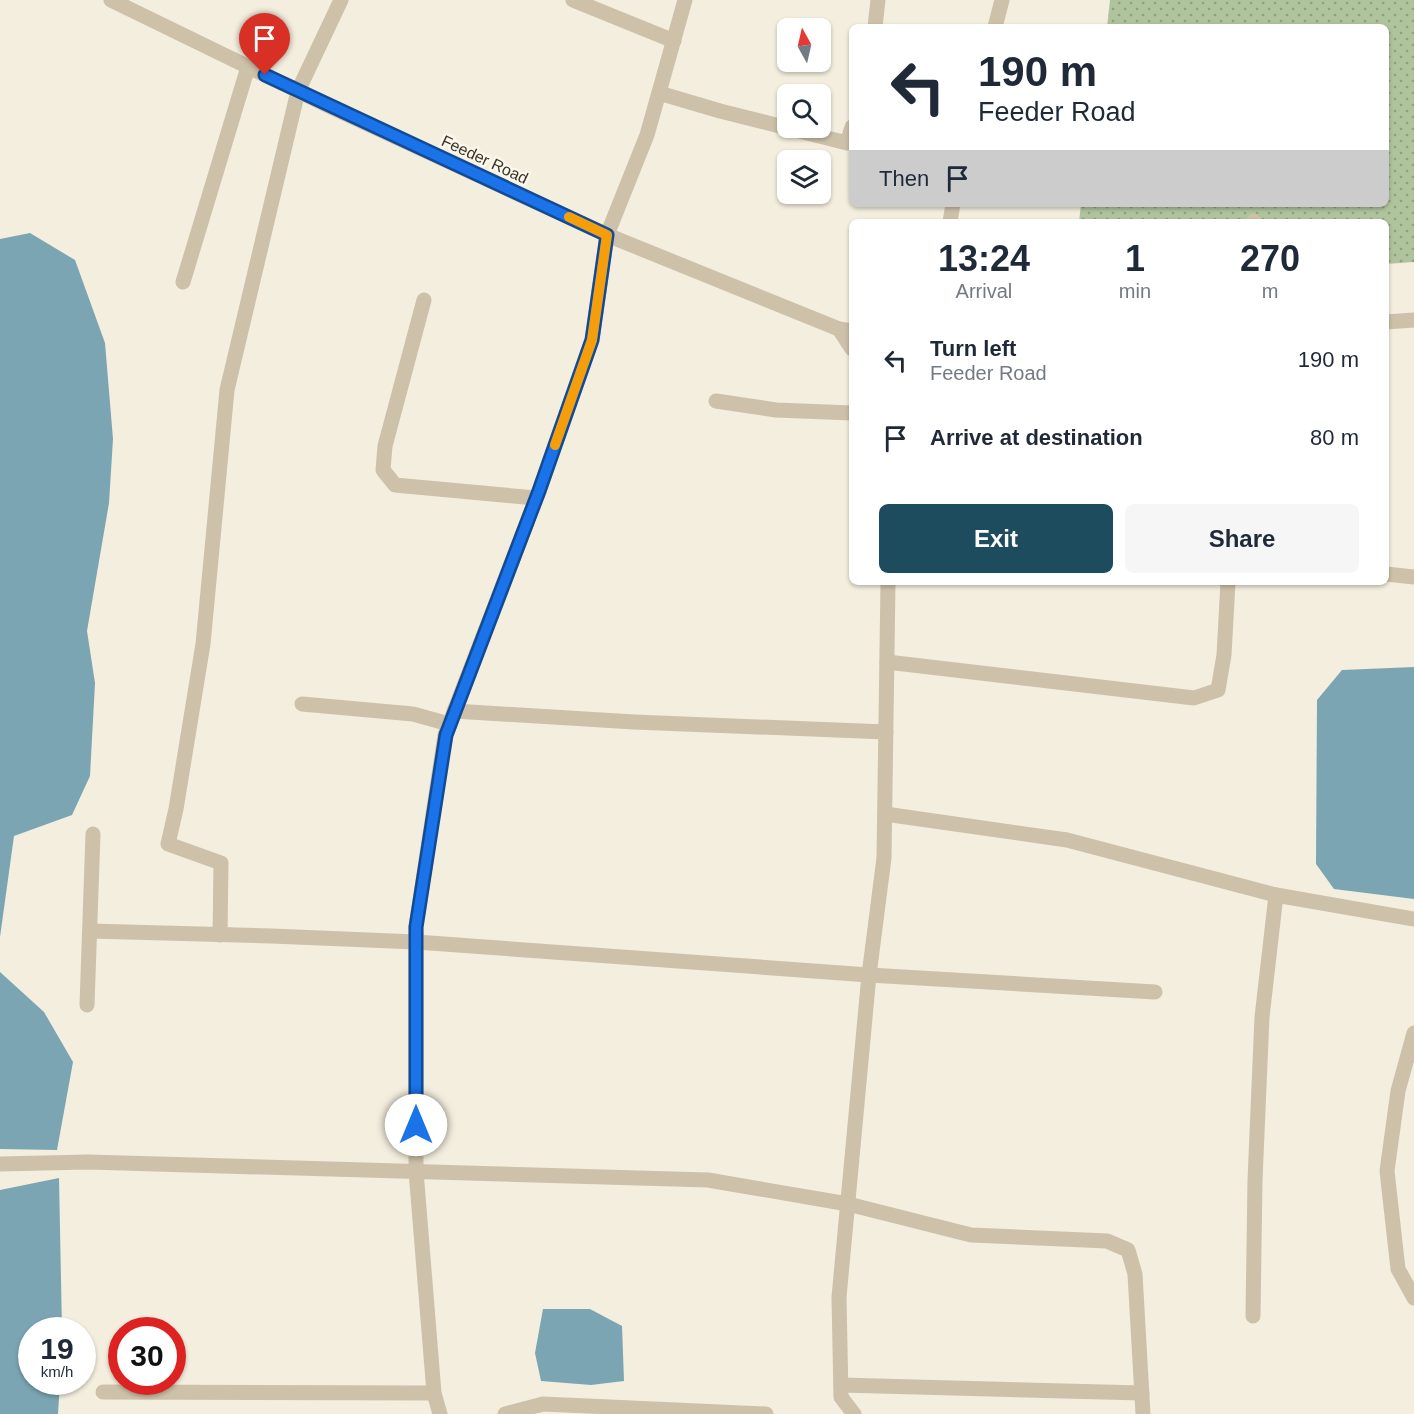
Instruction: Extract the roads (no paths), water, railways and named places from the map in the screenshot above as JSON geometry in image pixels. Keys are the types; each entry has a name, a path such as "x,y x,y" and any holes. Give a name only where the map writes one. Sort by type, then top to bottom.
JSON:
{"street":[{"name":"Feeder Road","path":"111,0 298,91 607,235 845,330"},
{"path":"220,934 221,863 168,844 176,809 203,644 228,390 298,91 341,0"},
{"path":"573,0 674,41"},
{"path":"440,1414 434,1393 416,1171 416,927 444,746 452,718 536,498 592,340 607,235 647,135 685,0"},
{"path":"875,24 878,0"},
{"path":"996,24 1002,0"},
{"path":"183,282 248,67"},
{"path":"659,93 720,111 848,143 849,139"},
{"path":"424,300 385,446 383,470 395,485 536,498"},
{"path":"1389,322 1414,320"},
{"path":"716,400 776,410 849,413"},
{"path":"1389,574 1414,577"},
{"path":"854,1414 841,1397 839,1297 869,975 884,858 888,585"},
{"path":"887,662 1194,699 1218,690 1224,655 1228,585"},
{"path":"303,704 452,718 634,722 886,732"},
{"path":"885,814 1067,840 1276,895 1414,920"},
{"path":"87,1005 93,834"},
{"path":"1253,1316 1255,1180 1262,1017 1276,895"},
{"path":"90,931 416,942 1155,993"},
{"path":"1414,1033 1398,1091 1387,1171 1398,1269 1414,1298"},
{"path":"0,1164 88,1162 708,1180 848,1204 971,1235 1107,1241 1128,1250 1135,1274 1143,1414"},
{"path":"841,1385 1142,1393"},
{"path":"103,1392 434,1393"},
{"path":"505,1414 543,1404 766,1414"}],"water":[{"path":"30,233 75,260 105,343 113,439 109,503 87,631 95,683 90,776 72,815 14,836 0,937 0,239"},
{"path":"1414,667 1414,899 1334,889 1316,864 1317,700 1342,670"},
{"path":"0,972 44,1012 73,1062 57,1150 0,1149"},
{"path":"59,1178 62,1317 18,1317 18,1395 59,1395 58,1414 0,1414 0,1190"},
{"path":"543,1309 590,1309 622,1326 624,1381 591,1385 541,1381 535,1353"}]}
